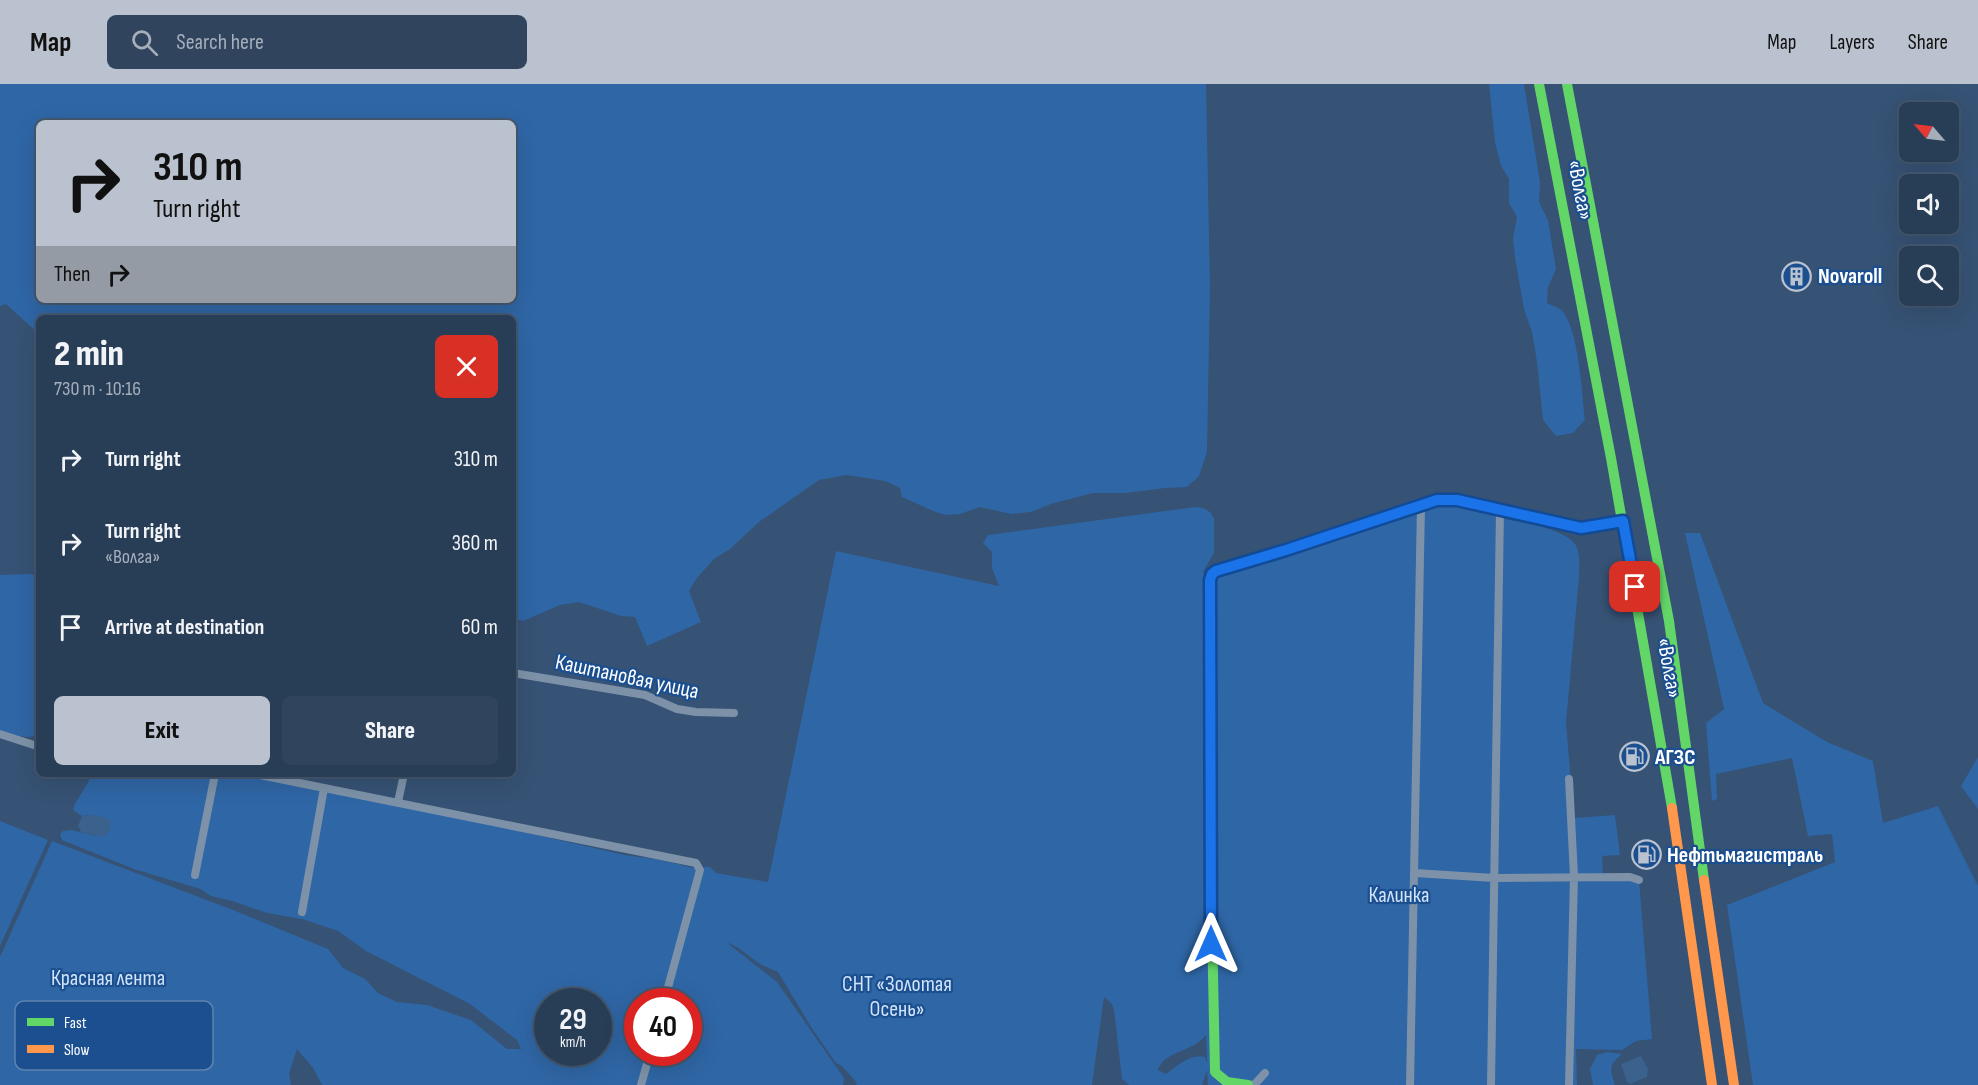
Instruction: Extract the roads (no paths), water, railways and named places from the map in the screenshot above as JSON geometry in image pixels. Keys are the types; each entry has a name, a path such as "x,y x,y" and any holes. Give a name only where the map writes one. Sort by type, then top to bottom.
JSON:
{"main road":[{"name":"«Волга»","path":"1539,84 1590,338 1654,695 1712,1085"},
{"name":"«Волга»","path":"1567,84 1670,621 1734,1085"},
{"path":"1249,1085 1227,1082 1215,1072 1210,850 1210,592 1212,574 1437,500 1457,500 1581,528 1623,521"}],"street":[{"path":"1410,1085 1421,505"},
{"path":"1491,1085 1500,510"},
{"name":"Каштановая улица","path":"516,674 645,696 677,709 734,713"},
{"path":"0,734 36,747"},
{"path":"195,876 214,777"},
{"path":"270,777 696,863 700,870 668,988"},
{"path":"398,802 403,777"},
{"path":"1569,779 1574,876 1569,1085"},
{"path":"302,912 324,788"},
{"path":"1415,873 1494,878 1630,877 1639,880"},
{"path":"641,1085 646,1066"},
{"path":"1249,1085 1255,1084 1265,1073"}],"place":[{"name":"Novaroll","path":"1797,276"},
{"name":"АГЗС","path":"1634,757"},
{"name":"Нефтьмагистраль","path":"1646,855"}],"park label":[{"name":"Калинка","path":"1399,895"},
{"name":"Красная лента","path":"108,978"},
{"name":"СНТ «Золотая Осень»","path":"897,996"}]}
